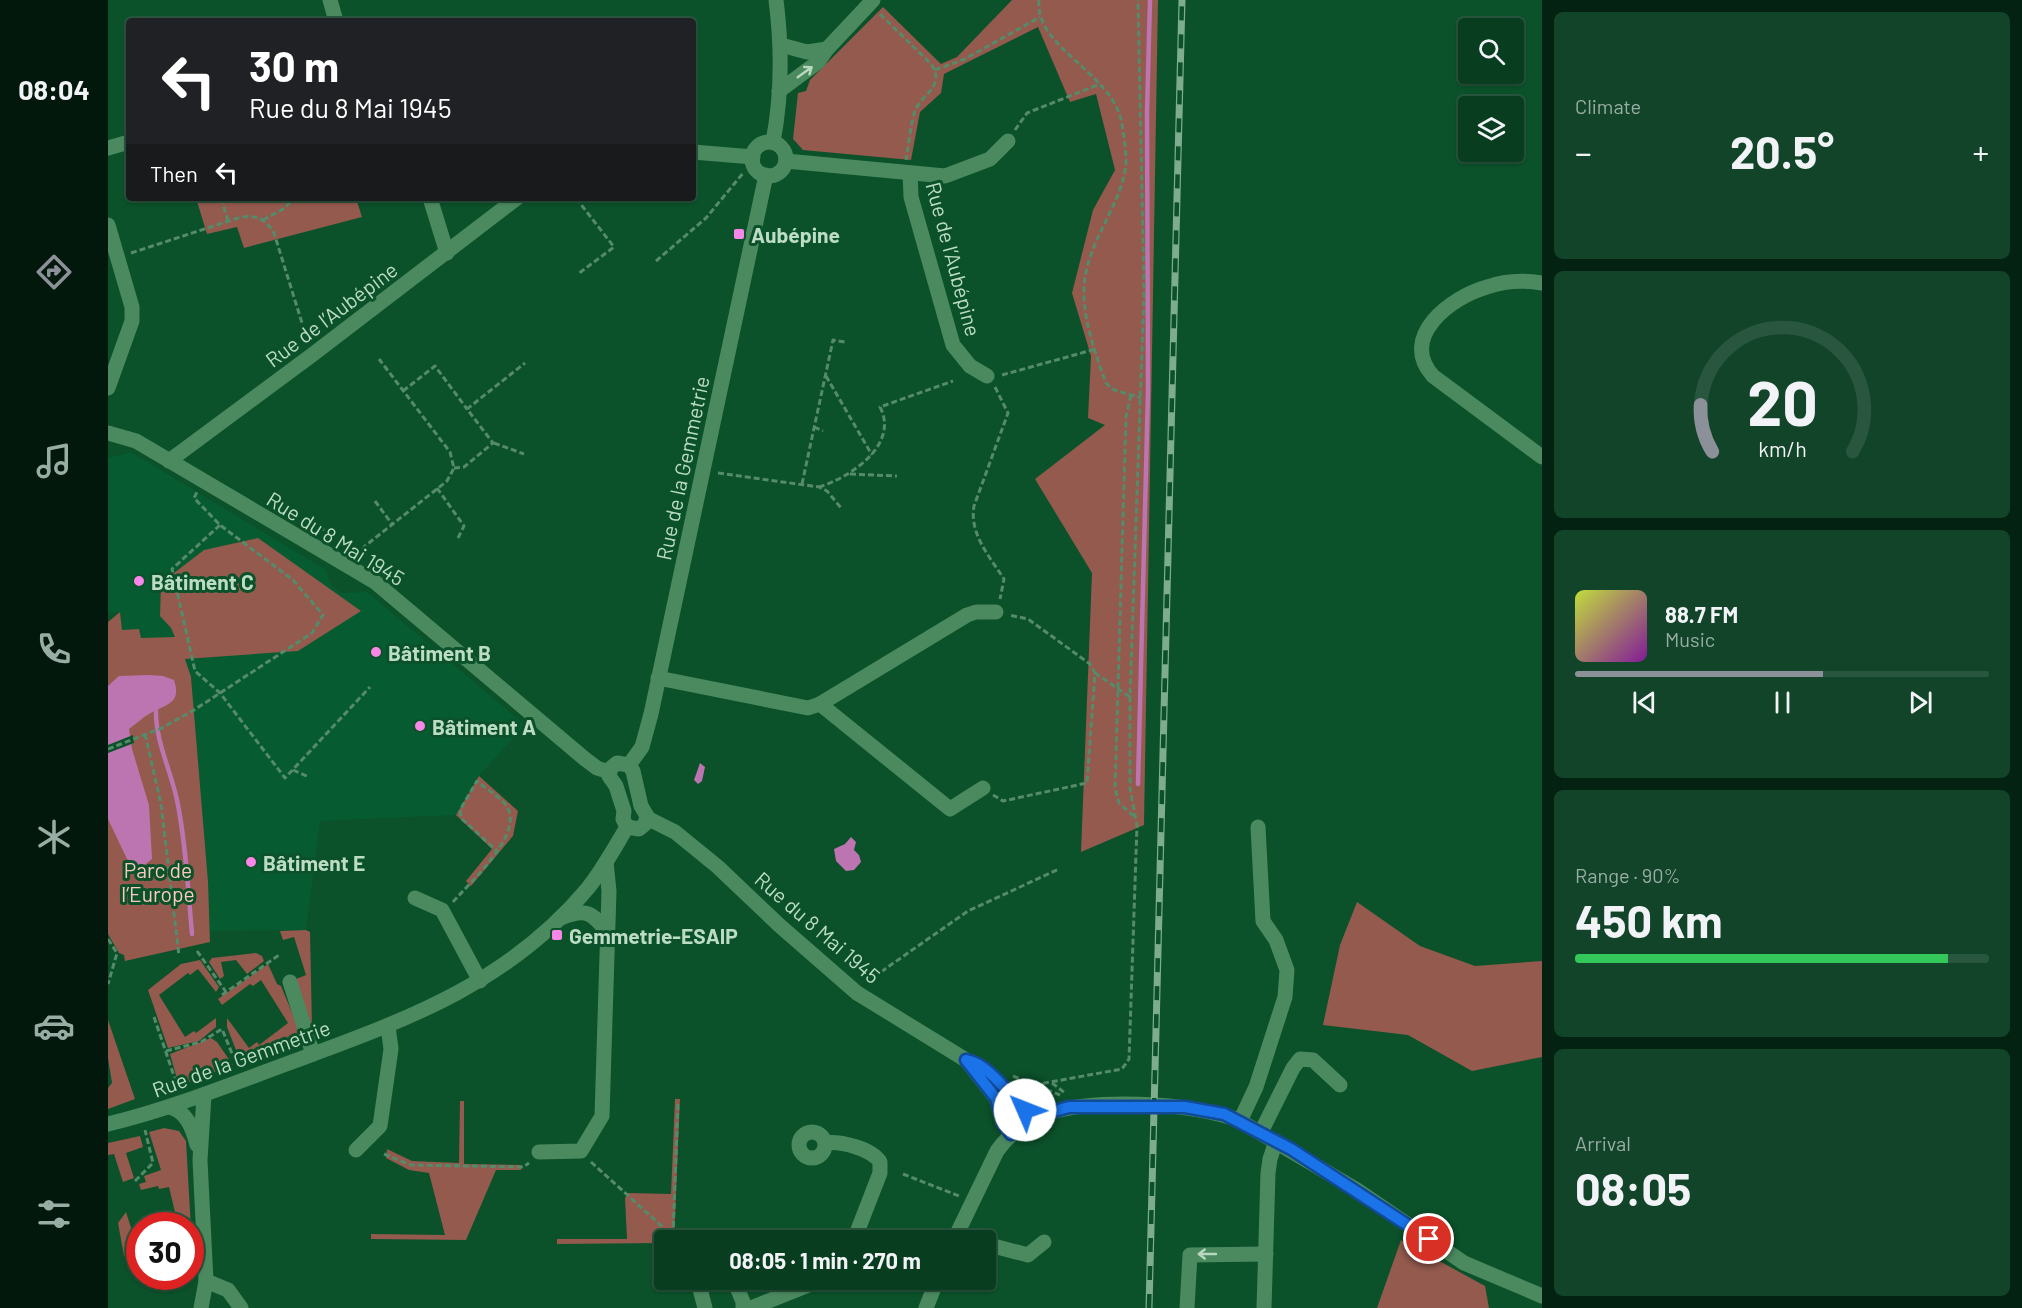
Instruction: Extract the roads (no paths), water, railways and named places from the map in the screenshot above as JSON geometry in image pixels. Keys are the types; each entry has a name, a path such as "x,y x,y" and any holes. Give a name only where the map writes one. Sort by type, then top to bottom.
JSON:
{"street":[{"path":"330,0 335,18"},
{"path":"773,142 781,45 776,0"},
{"path":"779,91 818,62 827,49 874,5"},
{"path":"781,45 807,52 827,49"},
{"name":"Rue de l’Aubépine","path":"786,160 907,169 945,176 990,159 1008,141"},
{"path":"696,153 749,164 766,175 777,174 786,160 784,150 773,142 761,144 749,164"},
{"path":"108,148 126,143"},
{"name":"Rue de l’Aubépine","path":"907,169 911,197 953,345 970,366 987,376"},
{"name":"Rue de la Gemmetrie","path":"631,772 642,747 658,678 766,175"},
{"path":"431,201 447,253"},
{"name":"Rue de l’Aubépine","path":"169,461 513,201"},
{"path":"108,225 132,307 132,321 108,388"},
{"path":"1542,282 1499,284 1462,297 1440,314 1426,330 1421,353 1427,369 1433,376 1542,458"},
{"name":"Rue du 8 Mai 1945","path":"108,433 136,441 375,582 585,759 613,779"},
{"path":"658,678 808,708 820,705 967,615 976,612 996,612"},
{"path":"820,705 950,809 983,789"},
{"path":"617,763 631,772 644,812 645,824 639,829 625,819 613,779 617,763"},
{"path":"613,779 624,788 631,772"},
{"path":"625,819 633,804 644,812"},
{"name":"Rue du 8 Mai 1945","path":"644,812 675,832 718,867 779,925 857,993 966,1060 996,1098 1003,1123 1011,1134"},
{"name":"Rue de la Gemmetrie","path":"108,1124 204,1095 388,1026 436,1006 480,981 560,918 589,886 606,862 625,819"},
{"path":"1240,1121 1256,1087 1285,997 1287,970 1276,940 1263,921 1258,827"},
{"path":"534,1157 581,1151 602,1116 609,891 606,862"},
{"path":"415,898 442,910 480,981"},
{"name":"Rue de la Gemmetrie","path":"560,918 576,912 586,912 592,915 608,933"},
{"path":"290,982 313,1054"},
{"path":"356,1150 380,1126 391,1049 388,1026"},
{"path":"1261,1132 1293,1068 1300,1059 1313,1060 1340,1084"},
{"name":"Rue du 8 Mai 1945","path":"966,1060 973,1061 987,1072 1034,1119"},
{"path":"201,1308 206,1281 200,1160 204,1095"},
{"path":"169,1107 180,1111 192,1128 200,1160"},
{"path":"959,1230 988,1166 1011,1134 1034,1119 1069,1107 1185,1107 1224,1114 1261,1132 1357,1190 1464,1263 1542,1296"},
{"path":"1264,1308 1269,1166 1276,1141"},
{"path":"825,1143 842,1143 873,1155 880,1162 880,1173 858,1230"},
{"path":"996,1247 1028,1255 1044,1242"},
{"path":"1187,1308 1190,1255 1266,1254"},
{"path":"206,1281 228,1290 241,1308"},
{"path":"700,1290 705,1308"},
{"path":"739,1290 747,1308 795,1290"},
{"path":"926,1308 934,1290"}],"waterway":[{"path":"1138,784 1148,391 1147,112 1150,0"},
{"path":"156,710 158,733 180,817 192,934"}],"railway":[{"path":"1149,1308 1182,0"}],"place":[{"name":"Aubépine","path":"739,234"},
{"name":"Bâtiment C","path":"139,581"},
{"name":"Bâtiment B","path":"376,652"},
{"name":"Bâtiment A","path":"420,726"},
{"name":"Bâtiment E","path":"251,862"},
{"name":"Gemmetrie-ESAIP","path":"557,935"}],"park label":[{"name":"Parc de l’Europe","path":"158,881"}]}
